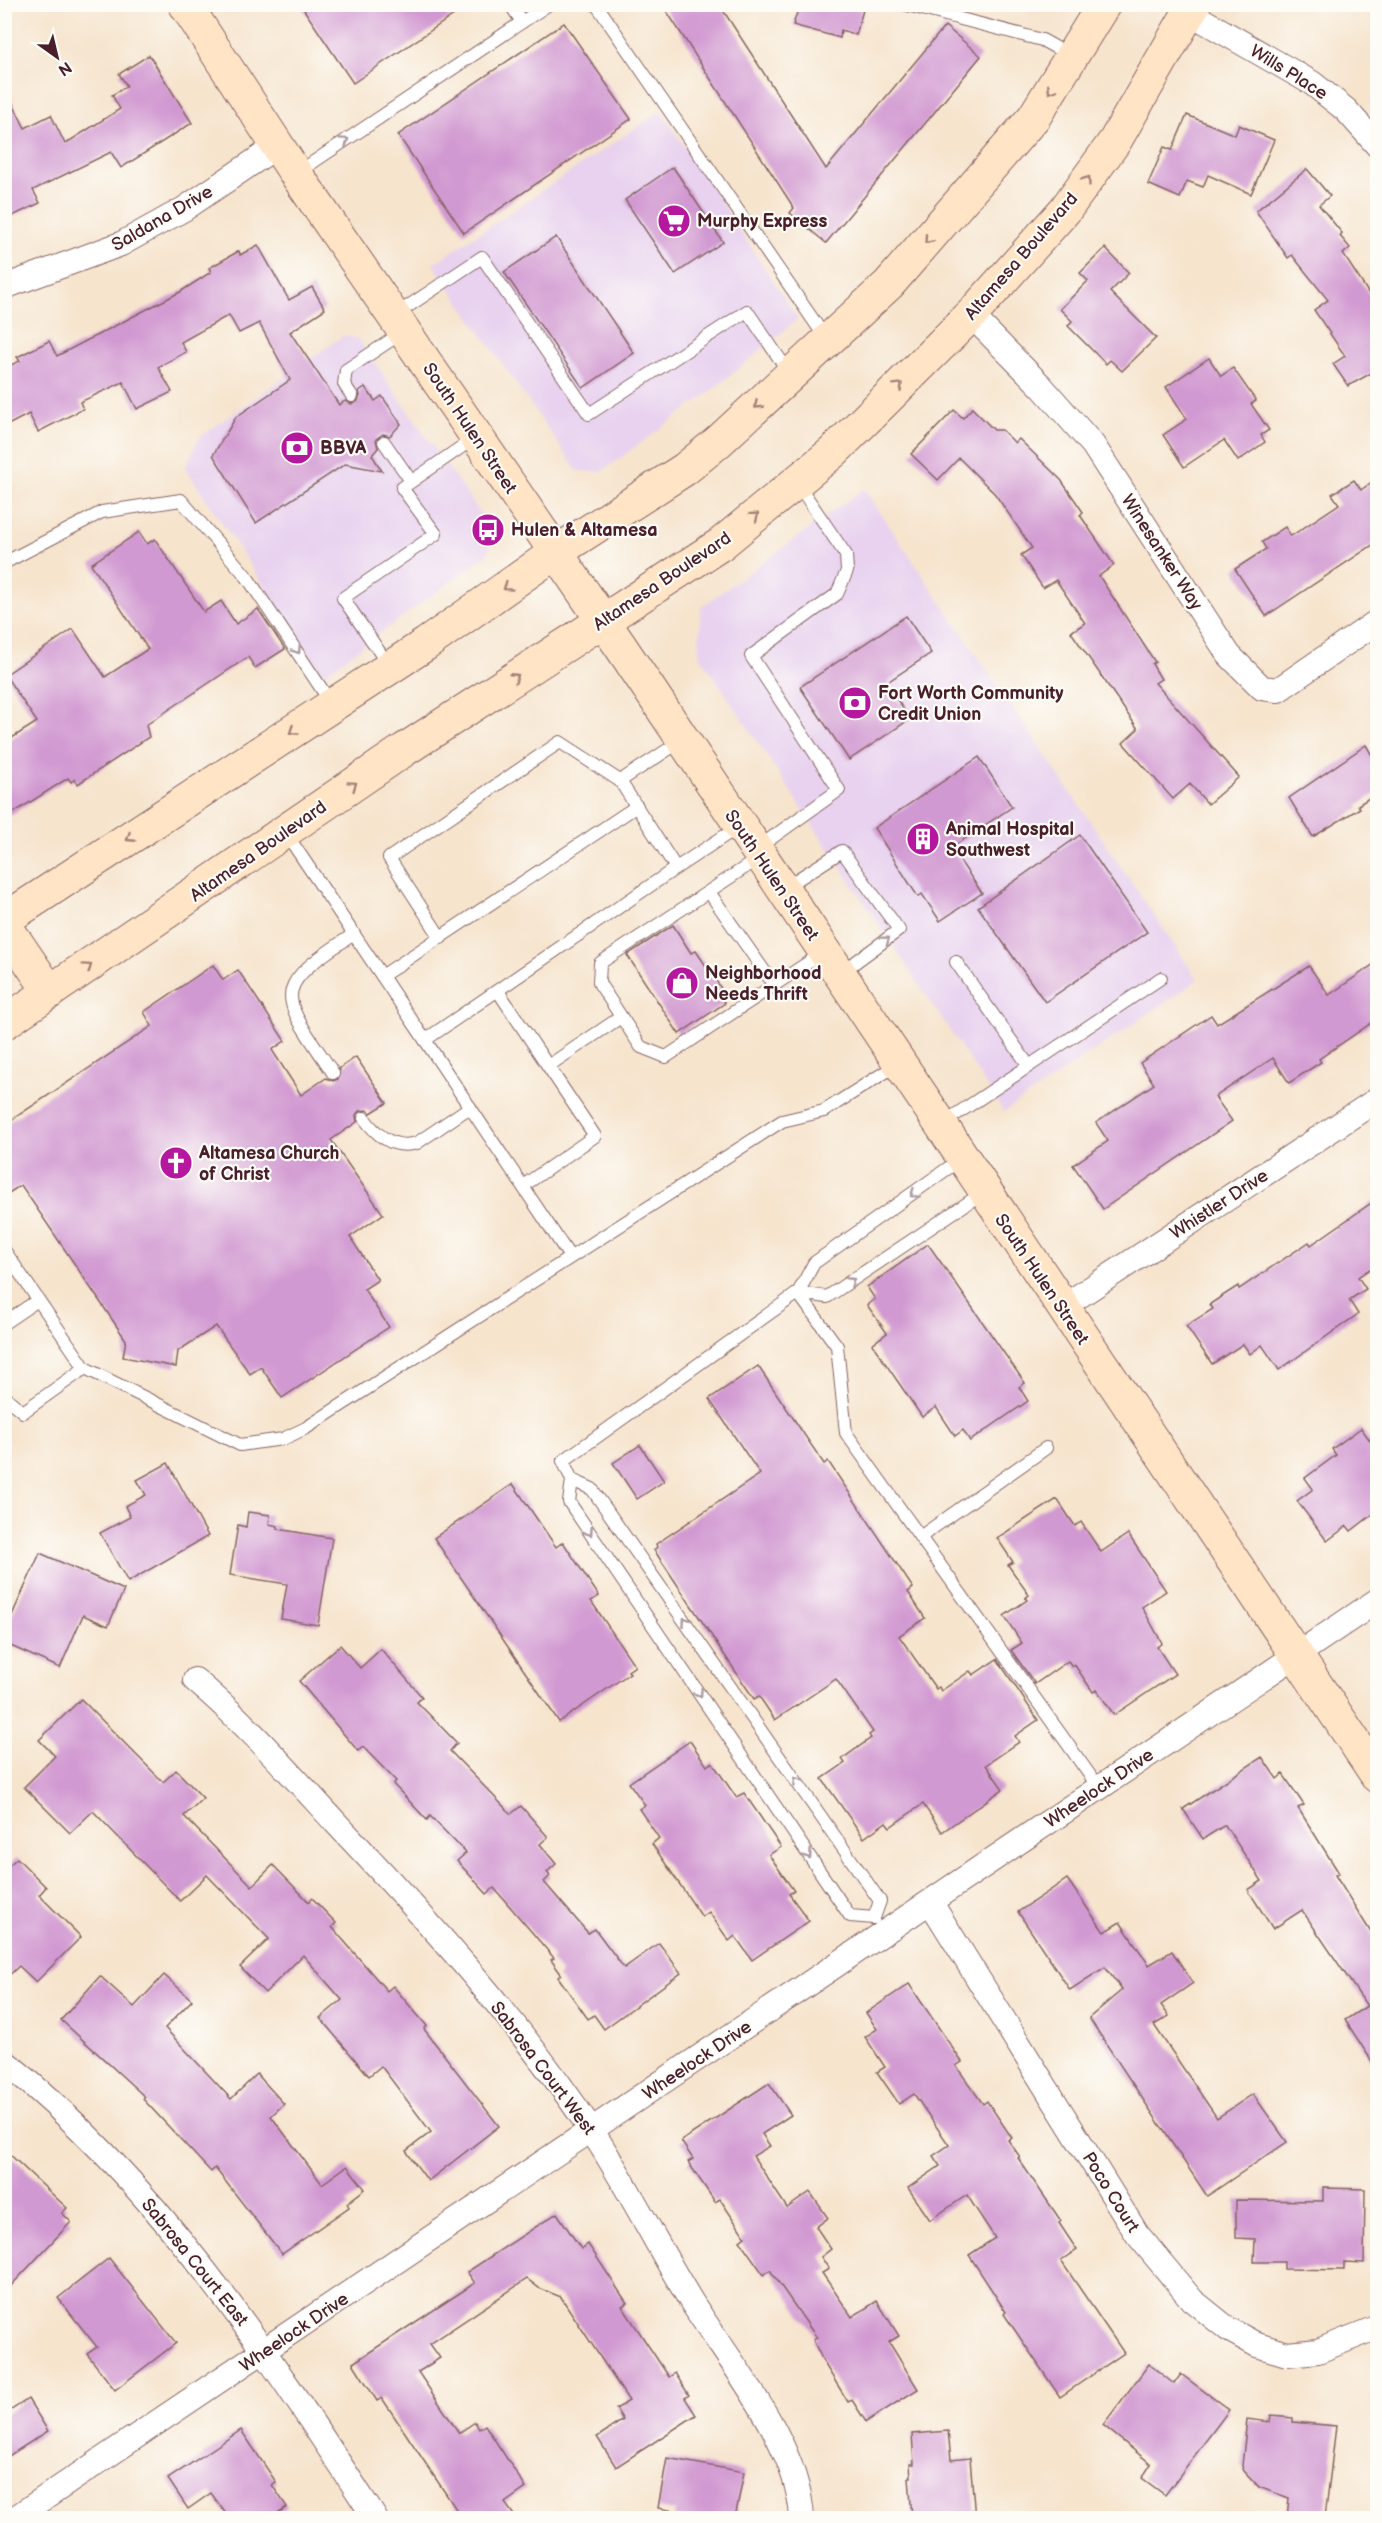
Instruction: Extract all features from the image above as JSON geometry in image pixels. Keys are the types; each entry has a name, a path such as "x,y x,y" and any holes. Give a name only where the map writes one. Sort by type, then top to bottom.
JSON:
{"main road":[{"name":"South Hulen Street","path":"185,4 277,146 603,621 961,1159 1377,1777"},
{"path":"50,992 4,922 390,667 555,553 685,469 718,442 889,284 1034,117 1104,4"},
{"name":"Altamesa Boulevard","path":"4,1023 404,750 721,544 833,452 971,315 1065,210 1114,141 1192,9"}],"street":[{"name":"Wills Place","path":"1192,9 1312,83 1346,110 1377,146"},
{"name":"Saldana Drive","path":"4,287 121,244 183,209 277,146"},
{"name":"Winesanker Way","path":"971,315 1042,387 1092,445 1229,655 1262,688 1278,690 1377,621"},
{"name":"Whistler Drive","path":"1061,1308 1377,1099"},
{"name":"Wheelock Drive","path":"15,2518 266,2352 592,2130 879,1926 931,1903 1295,1653 1377,1600"},
{"name":"Sabrosa Court West","path":"195,1680 234,1713 388,1878 472,1974 548,2069 592,2130 690,2299 757,2403 787,2458 800,2496 801,2518"},
{"name":"Poco Court","path":"931,1903 1137,2234 1192,2300 1257,2345 1287,2354 1318,2351 1377,2327"},
{"name":"Sabrosa Court East","path":"4,2061 46,2095 160,2215 229,2301 266,2352 375,2518"}],"lane":[{"path":"510,4 522,22"},
{"path":"296,174 549,4"},
{"path":"596,4 828,341"},
{"path":"903,4 1042,40 1072,57"},
{"path":"352,396 344,384 346,370 482,257 590,414 747,311 790,375"},
{"path":"390,667 343,598 436,534 402,488 476,437"},
{"path":"384,442 411,481"},
{"path":"425,1040 676,868 752,844 839,790 751,656 837,594 847,571 846,555 796,482"},
{"path":"4,563 102,512 181,500 199,518 264,601 332,705"},
{"path":"620,781 682,740"},
{"path":"441,938 389,858 560,742 620,781 676,868"},
{"path":"382,976 637,806"},
{"path":"285,832 570,1257"},
{"path":"752,844 709,892 600,963 599,983 641,1047 666,1057 774,985 831,964 899,930 842,851 781,889"},
{"path":"709,892 774,985"},
{"path":"333,1073 294,1014 290,1003 291,991 297,978 306,967 354,934"},
{"path":"956,962 1029,1065"},
{"path":"939,1125 1161,978"},
{"path":"498,991 595,1136 523,1186"},
{"path":"548,1066 621,1017"},
{"path":"4,1250 85,1368 240,1445 283,1439 306,1428 782,1120 824,1111 898,1064"},
{"path":"364,1118 387,1141 407,1146 417,1143 470,1107"},
{"path":"572,1480 592,1489 880,1901 879,1926 850,1916 843,1907 569,1502 572,1480 563,1461 798,1293 814,1263 961,1159"},
{"path":"798,1293 826,1297 984,1192"},
{"path":"798,1293 837,1346 846,1433 1099,1788"},
{"path":"4,1323 38,1300"},
{"path":"4,1396 23,1412 85,1368"},
{"path":"920,1537 1046,1448"}],"shaded area":[{"path":"661,111 798,319 709,393 601,472 577,471 433,264"},
{"path":"344,335 358,339 492,530 488,554 323,675 185,467 200,437"},
{"path":"864,489 1198,980 1004,1112 699,654 701,607"}],"building":[{"path":"300,4 470,4 353,83"},
{"path":"662,4 719,4 826,169 945,26 981,56 826,243 790,213 794,208"},
{"path":"800,4 842,4 863,10 856,35 841,30 840,38 793,25"},
{"path":"564,23 631,119 464,233 398,135"},
{"path":"149,55 192,123 121,168 111,152 33,190 40,203 4,220 4,86 25,128 51,115 65,144 120,109 112,95 127,86 119,74"},
{"path":"1187,115 1235,135 1239,125 1274,140 1251,194 1208,175 1203,187 1187,181 1180,198 1148,184 1164,147 1172,150"},
{"name":"Murphy Express","path":"673,167 723,242 675,274 625,200"},
{"path":"1307,169 1330,196 1319,205 1342,233 1340,236 1350,248 1343,254 1377,306 1377,370 1348,386 1333,364 1345,356 1314,310 1328,300 1292,255 1288,258 1256,211"},
{"path":"556,237 634,353 583,388 504,272"},
{"path":"258,245 289,300 312,287 325,309 290,332 339,405 345,401 352,404 357,402 360,396 359,391 365,387 375,401 382,396 401,424 390,436 383,434 376,439 378,448 372,455 382,471 345,464 256,523 213,455 236,417 290,380 259,323 239,333 229,315 181,342 186,352 158,367 172,392 137,409 123,382 80,402 83,409 38,432 29,414 4,427 4,368 20,361 17,357 49,341 57,356 180,292 211,272 209,268 239,251 240,255"},
{"path":"1105,248 1129,273 1110,292 1156,338 1122,371 1110,360 1106,364 1068,326 1072,321 1060,309 1088,281 1080,273"},
{"path":"1209,358 1221,376 1233,368 1256,401 1251,404 1269,430 1261,435 1265,442 1238,461 1224,440 1184,467 1163,435 1187,419 1166,387"},
{"path":"972,408 994,430 1002,430 1015,443 1019,439 1061,480 1083,512 1080,515 1114,565 1099,576 1155,662 1152,664 1161,679 1155,683 1239,777 1208,804 1190,784 1173,799 1123,743 1138,729 1071,632 1085,623 1056,580 1043,588 1021,555 1032,548 995,494 959,458 938,480 911,454 954,410 963,418"},
{"path":"1377,478 1377,542 1266,616 1235,569 1266,549 1262,542 1285,527 1291,536 1339,504 1332,494 1354,480 1361,490"},
{"path":"139,532 147,544 155,539 204,612 221,601 236,624 258,609 285,649 255,668 248,657 146,725 149,737 78,784 75,779 71,782 68,778 4,819 4,743 37,722 5,675 73,629 105,677 148,649 91,564"},
{"name":"Fort Worth Community Credit Union","path":"906,616 931,653 886,683 910,719 849,760 800,687"},
{"path":"1366,745 1377,764 1377,793 1358,805 1360,808 1313,837 1289,798"},
{"name":"Animal Hospital Southwest","path":"979,757 1012,807 951,848 982,893 940,921 922,894 918,897 874,828"},
{"path":"1080,835 1147,932 1045,1002 978,907"},
{"name":"Neighborhood Needs Thrift","path":"673,925 691,953 696,951 721,988 717,991 725,1003 679,1034 627,955"},
{"path":"1377,962 1377,1019 1319,1059 1321,1062 1289,1083 1273,1058 1215,1097 1232,1121 1103,1209 1073,1165 1108,1141 1096,1123 1154,1084 1140,1063 1211,1015 1217,1024 1309,966 1329,995"},
{"name":"Altamesa Church of Christ","path":"213,965 223,980 238,970 285,1041 272,1050 301,1095 326,1078 333,1081 338,1079 340,1068 356,1057 387,1103 371,1113 367,1110 359,1111 356,1115 357,1122 331,1140 383,1214 350,1237 378,1280 364,1289 389,1327 282,1398 261,1367 250,1374 216,1326 178,1351 176,1367 123,1357 126,1340 21,1185 4,1196 4,1125 152,1026 144,1012"},
{"path":"1377,1199 1377,1264 1358,1277 1366,1289 1349,1300 1358,1314 1279,1370 1262,1345 1250,1354 1243,1344 1212,1364 1186,1326 1213,1309 1210,1304 1238,1286 1239,1289 1309,1242 1311,1245"},
{"path":"928,1244 1025,1383 1019,1387 1028,1401 970,1441 963,1430 955,1436 936,1407 922,1417 872,1344 887,1333 867,1305 875,1299 867,1287"},
{"path":"758,1366 824,1464 828,1461 913,1588 908,1592 925,1618 899,1636 936,1689 939,1687 941,1691 970,1671 973,1675 997,1659 1038,1720 1015,1736 1019,1742 986,1765 1003,1789 942,1832 923,1804 890,1827 886,1822 864,1838 822,1779 845,1763 842,1759 871,1738 869,1735 873,1732 836,1679 775,1720 759,1696 754,1699 654,1550 657,1547 656,1544 760,1474 709,1399"},
{"path":"1361,1428 1377,1450 1377,1511 1351,1531 1347,1526 1327,1541 1297,1501 1313,1489 1305,1478 1336,1455 1332,1449"},
{"path":"640,1445 664,1481 637,1499 613,1463"},
{"path":"168,1463 208,1536 128,1582 100,1533 130,1517 125,1506 146,1495 137,1480"},
{"path":"513,1484 556,1547 563,1542 599,1596 591,1601 635,1666 628,1671 630,1673 559,1722 434,1538"},
{"path":"1057,1499 1075,1526 1081,1522 1101,1552 1128,1534 1166,1591 1142,1607 1162,1643 1157,1647 1175,1674 1114,1715 1097,1690 1093,1692 1074,1664 1072,1666 1068,1661 1035,1684 1011,1650 1022,1643 1004,1616 1027,1600 1025,1598 1029,1595 1008,1565 1013,1562 997,1538"},
{"path":"248,1512 270,1515 269,1524 278,1526 278,1529 332,1538 318,1625 281,1619 287,1584 230,1575 238,1525 246,1527"},
{"path":"40,1553 124,1590 108,1626 83,1615 60,1668 4,1643 4,1633"},
{"path":"340,1645 360,1668 381,1649 422,1697 417,1702 457,1743 450,1751 511,1814 521,1806 548,1837 540,1844 556,1864 547,1872 550,1876 544,1882 588,1933 595,1929 624,1968 659,1943 681,1973 604,2029 594,2015 588,2019 558,1977 561,1974 551,1960 554,1958 494,1888 487,1894 457,1861 466,1853 430,1816 427,1820 393,1784 396,1781 363,1747 358,1751 299,1681"},
{"path":"81,1699 163,1782 176,1770 203,1798 184,1816 252,1886 273,1865 309,1902 312,1898 336,1923 332,1927 387,1991 393,1986 427,2026 424,2029 499,2126 428,2181 406,2151 431,2132 381,2066 369,2076 320,2018 342,2000 303,1955 265,1993 240,1967 269,1939 207,1875 180,1901 93,1811 70,1833 24,1787 55,1756 39,1740"},
{"path":"690,1741 707,1766 712,1762 736,1797 744,1793 781,1847 769,1855 794,1891 789,1894 809,1921 752,1960 735,1936 729,1941 709,1912 702,1917 652,1844 659,1838 639,1809 645,1805 629,1783"},
{"path":"1262,1757 1277,1779 1283,1774 1304,1805 1298,1808 1339,1873 1335,1875 1377,1942 1377,2069 1345,2020 1367,2006 1302,1910 1273,1929 1248,1890 1262,1881 1225,1825 1203,1839 1183,1809"},
{"path":"17,1858 46,1887 39,1895 81,1937 36,1982 19,1966 4,1980 4,1870"},
{"path":"1067,1879 1104,1932 1120,1922 1149,1965 1172,1951 1193,1983 1161,2005 1169,2016 1154,2025 1217,2118 1253,2094 1287,2142 1207,2196 1089,2018 1122,1990 1105,1967 1070,1990 1018,1912"},
{"path":"164,1975 192,2000 165,2028 231,2099 257,2074 284,2104 271,2116 322,2184 347,2166 365,2189 347,2203 349,2207 282,2254 215,2168 211,2172 143,2099 145,2097 61,2020 100,1976 134,2007"},
{"path":"909,1984 962,2062 956,2066 983,2104 987,2101 1012,2138 1008,2140 1020,2157 1018,2158 1061,2221 1059,2223 1077,2250 1061,2261 1124,2353 1060,2397 1004,2314 1006,2312 969,2255 995,2238 967,2195 930,2220 908,2188 940,2166 933,2156 949,2145 914,2094 899,2104 877,2072 885,2067 865,2037 877,2029 866,2013"},
{"path":"769,2083 791,2115 762,2134 770,2146 753,2156 787,2208 810,2192 828,2218 816,2227 831,2249 821,2257 829,2269 822,2273 852,2317 877,2301 899,2336 889,2342 918,2389 866,2422 852,2400 848,2402 824,2363 813,2340 817,2338 770,2270 764,2275 740,2241 745,2237 720,2199 715,2202 688,2162 693,2159 681,2141"},
{"path":"4,2149 67,2208 62,2213 71,2222 4,2293"},
{"path":"1323,2188 1365,2189 1364,2263 1344,2262 1344,2270 1284,2269 1284,2262 1254,2262 1255,2239 1236,2238 1236,2200 1323,2201"},
{"path":"557,2213 581,2249 588,2244 627,2303 622,2306 669,2377 675,2373 689,2395 685,2398 696,2415 616,2467 597,2437 623,2420 616,2409 629,2401 561,2297 539,2288 527,2279 430,2344 440,2358 418,2372 459,2433 475,2422 479,2429 485,2425 526,2488 505,2503 516,2518 462,2518 382,2398 377,2401 353,2363 475,2283 467,2272"},
{"path":"109,2258 176,2343 115,2390 87,2354 97,2347 58,2298"},
{"path":"1149,2364 1174,2384 1181,2374 1229,2410 1165,2495 1142,2478 1151,2464 1103,2425"},
{"path":"28,2399 48,2431 4,2459 4,2415"},
{"path":"1271,2416 1293,2418 1293,2422 1336,2426 1325,2518 1287,2518 1289,2498 1259,2487 1244,2471 1242,2466 1247,2419 1270,2422"},
{"path":"241,2430 276,2482 272,2485 287,2507 270,2518 229,2518 211,2493 188,2509 168,2479"},
{"path":"948,2431 951,2460 970,2458 975,2518 912,2518 909,2477 911,2477 910,2464 914,2464 912,2434"},
{"path":"667,2458 744,2472 735,2518 674,2518 675,2511 658,2508"}],"place":[{"name":"Murphy Express","path":"674,221"},
{"name":"BBVA","path":"297,448"},
{"name":"Hulen & Altamesa","path":"488,530"},
{"name":"Fort Worth Community Credit Union","path":"855,703"},
{"name":"Animal Hospital Southwest","path":"923,839"},
{"name":"Neighborhood Needs Thrift","path":"682,983"},
{"name":"Altamesa Church of Christ","path":"176,1163"}]}
